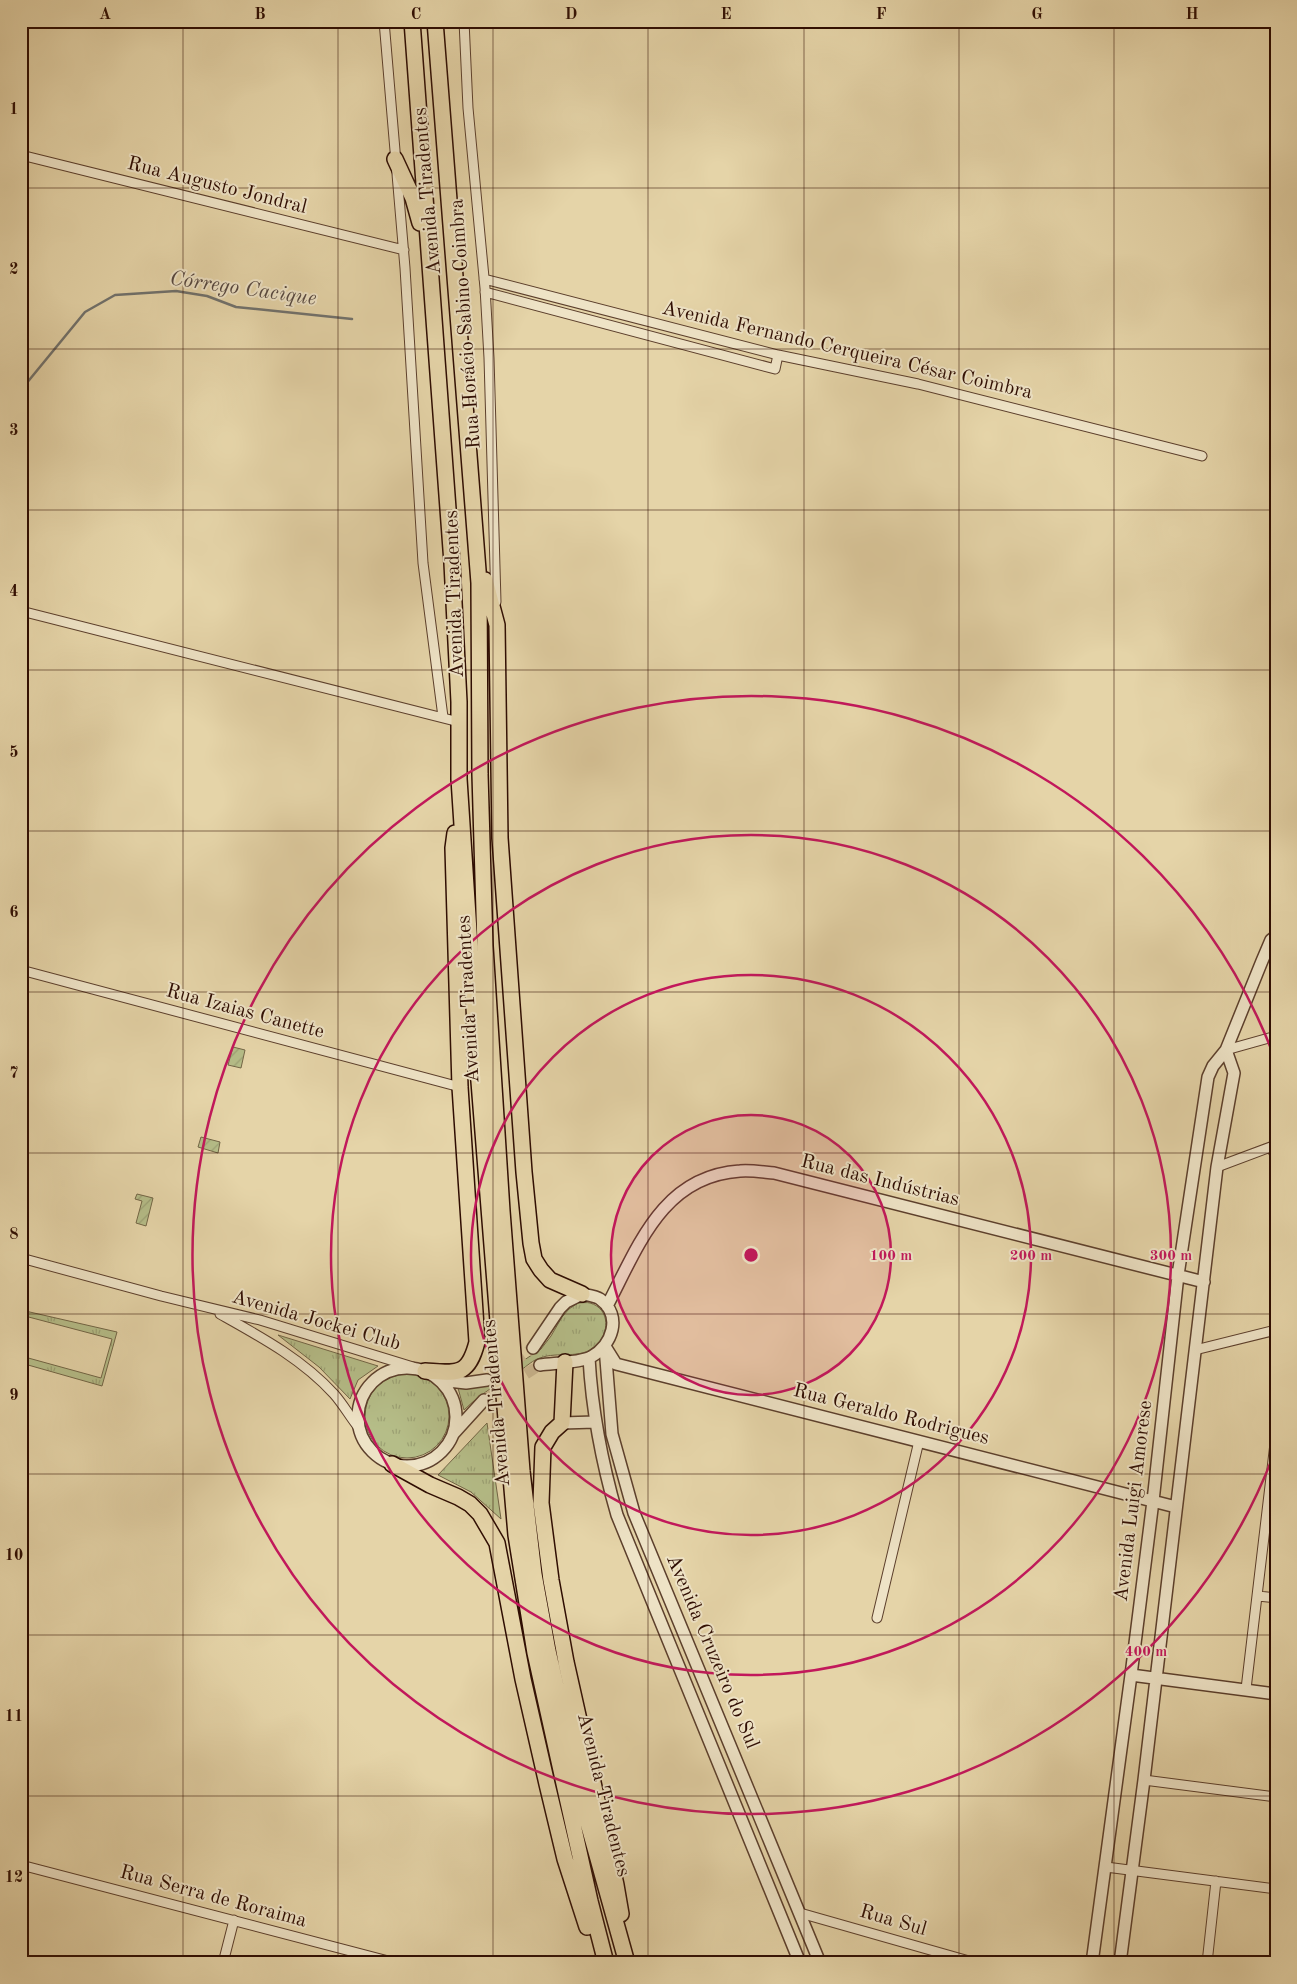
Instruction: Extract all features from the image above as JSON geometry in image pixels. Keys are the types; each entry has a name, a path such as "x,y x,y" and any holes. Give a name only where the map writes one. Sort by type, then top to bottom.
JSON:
{"highway":[{"name":"Avenida Tiradentes","path":"412,21 452,563 459,722 459,779 478,1069 516,1535 535,1653 590,1901 606,1963"},
{"name":"Avenida Tiradentes","path":"435,21 478,583 480,774 485,946 510,1326 522,1471 534,1574 564,1726 598,1862 627,1963"},
{"path":"395,160 417,211 431,284"},
{"path":"475,548 497,625 500,838 524,1172 531,1243 534,1258 540,1270 550,1280 582,1294"},
{"path":"419,1369 453,1373 461,1370 472,1361 477,1342 460,1087 453,848 459,779"},
{"path":"485,946 500,838"},
{"path":"564,1362 562,1423 552,1432 543,1447 541,1503 551,1580 566,1662 616,1885 627,1963"},
{"path":"392,1464 470,1504 480,1514 497,1543 523,1679 565,1859 591,1940 602,1963"}],"street":[{"path":"384,21 404,250 423,563 444,718"},
{"name":"Rua Horácio Sabino Coimbra","path":"464,21 468,108 484,279 489,358 497,625"},
{"name":"Rua Augusto Jondral","path":"21,155 404,250"},
{"name":"Avenida Fernando Cerqueira César Coimbra","path":"484,279 778,355 918,384 1202,456"},
{"path":"485,292 775,369 778,355"},
{"path":"21,611 459,722"},
{"name":"Avenida Luigi Amorese","path":"1092,1963 1132,1675 1178,1275 1208,1077 1213,1066 1226,1050 1262,961 1272,940 1276,936"},
{"name":"Rua Izaias Canette","path":"21,970 460,1087"},
{"path":"1120,1963 1144,1780 1217,1167 1234,1073 1226,1050 1276,1036"},
{"path":"1217,1167 1273,1146 1276,1157"},
{"name":"Rua das Indústrias","path":"607,1306 642,1238 663,1207 680,1192 699,1182 720,1174 740,1171 774,1173 1204,1282"},
{"name":"Avenida Jockei Club","path":"21,1258 260,1320 419,1369"},
{"path":"534,1348 566,1302 582,1294 599,1298 607,1306 612,1319 613,1329 605,1347 589,1358 540,1365"},
{"name":"Avenida Jockei Club","path":"209,1308 272,1342 302,1364 334,1394 359,1428"},
{"path":"1195,1350 1276,1330"},
{"name":"Rua Geraldo Rodrigues","path":"605,1347 616,1364 1176,1507"},
{"name":"Avenida Cruzeiro do Sul","path":"605,1347 612,1434 634,1513 820,1963"},
{"name":"Avenida Cruzeiro do Sul","path":"589,1358 595,1422 604,1472 620,1524 800,1963"},
{"path":"484,1400 453,1434 443,1450 428,1461 410,1466 392,1464 370,1450 361,1436 358,1409 364,1391 370,1383 385,1372 404,1367 419,1369 440,1380 466,1384 487,1380"},
{"path":"440,1380 446,1387 455,1405 456,1424 453,1434"},
{"path":"562,1423 595,1422"},
{"path":"1246,1689 1276,1435"},
{"path":"877,1618 919,1441"},
{"path":"620,1524 639,1526"},
{"path":"1258,1596 1276,1598"},
{"path":"1132,1675 1276,1694"},
{"path":"1144,1780 1276,1797"},
{"name":"Rua Serra de Roraima","path":"21,1864 396,1963"},
{"path":"1106,1867 1276,1889"},
{"path":"1207,1963 1216,1881"},
{"name":"Rua Sul","path":"800,1913 976,1963"},
{"path":"223,1963 234,1920"}],"green space":[{"path":"233,1047 245,1050 241,1068 228,1065"},
{"path":"201,1137 220,1142 218,1153 198,1147"},
{"path":"137,1194 153,1198 146,1226 136,1223 142,1201 135,1199"},
{"path":"578,1303 589,1303 597,1306 605,1316 604,1335 596,1346 583,1353 554,1355 537,1359 484,1393 464,1410 458,1388 486,1385 541,1349 562,1317"},
{"path":"21,1310 117,1332 102,1386 21,1363 21,1356 101,1378 112,1339 21,1315"},
{"path":"278,1335 378,1366 358,1380 350,1399 319,1367"},
{"path":"407,1374 423,1377 437,1386 446,1400 449,1416 446,1432 437,1446 423,1455 407,1458 391,1455 377,1446 368,1432 365,1416 368,1400 377,1386 391,1377"},
{"path":"487,1423 501,1519 471,1492 438,1475"}],"waterway":[{"name":"Córrego Cacique","path":"21,390 85,312 115,295 176,291 207,296 236,307 352,319"}],"tunnel":[{"path":"487,1380 533,1348"},
{"path":"484,1400 540,1365"}]}
